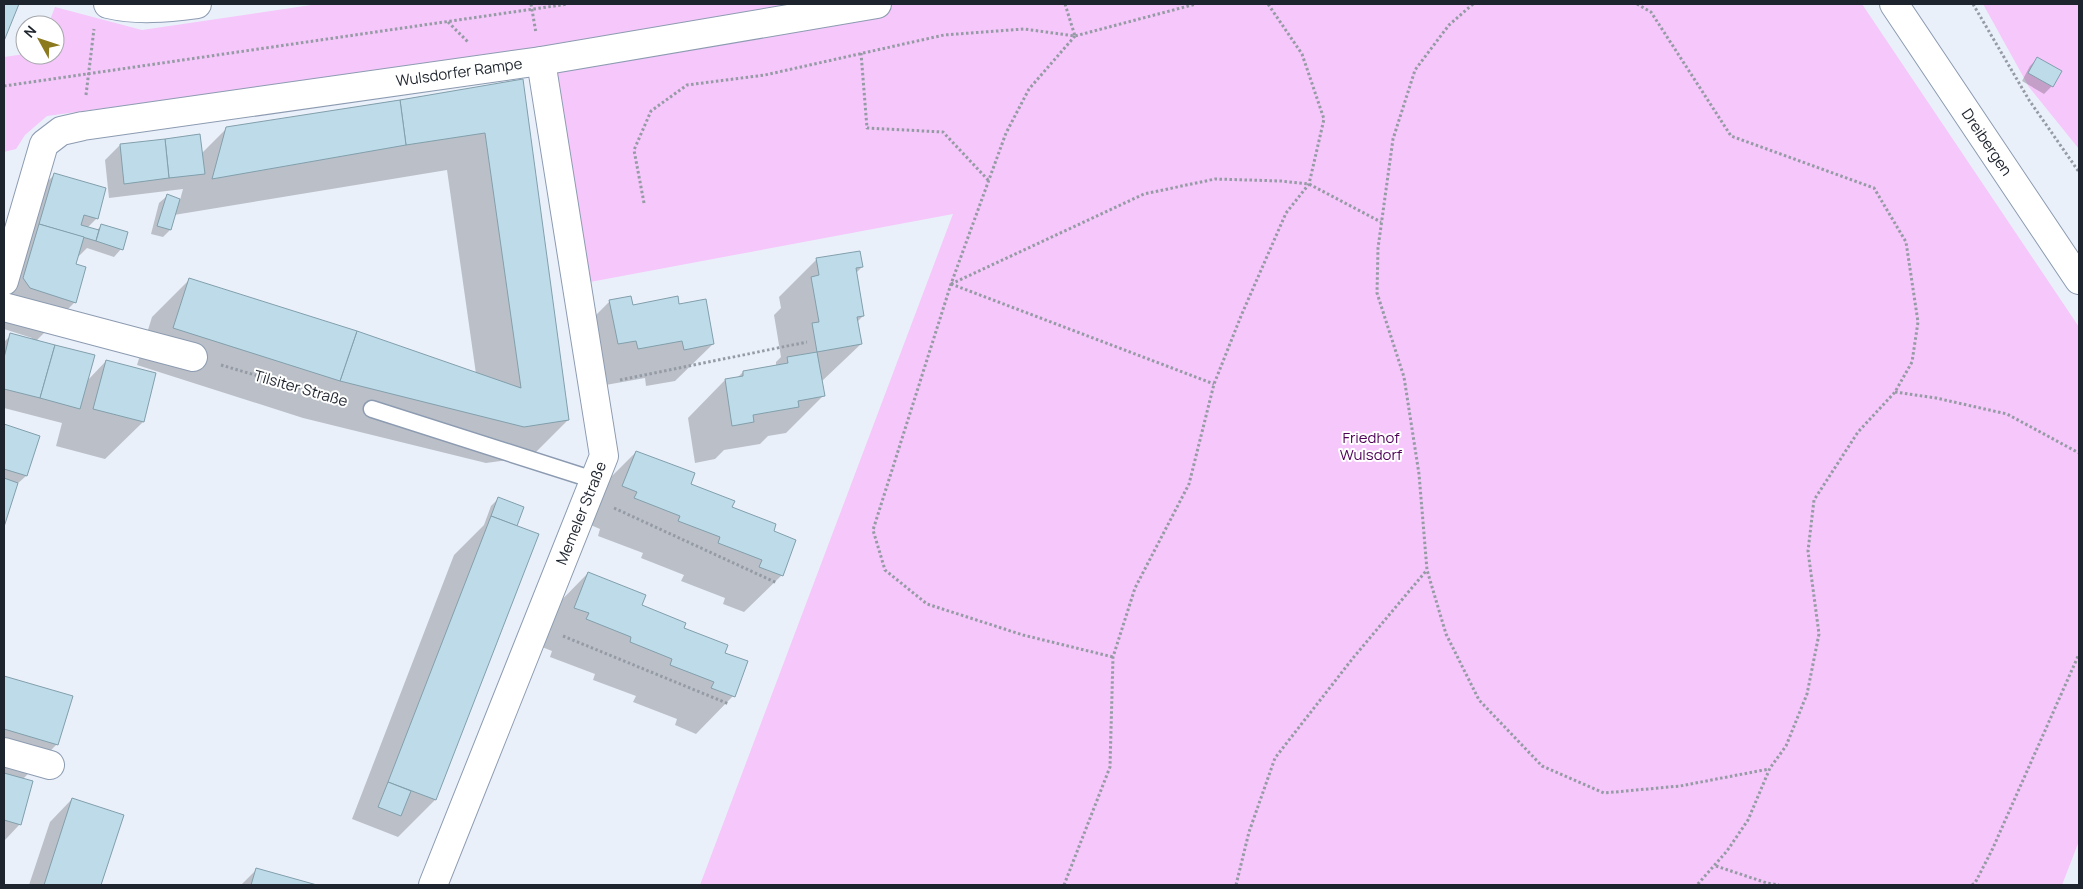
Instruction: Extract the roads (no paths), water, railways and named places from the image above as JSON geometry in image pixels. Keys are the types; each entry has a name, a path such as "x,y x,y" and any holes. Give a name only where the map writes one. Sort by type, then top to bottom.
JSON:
{"street":[{"path":"101,13 122,7 152,9 196,4"},
{"name":"Wulsdorfer Rampe","path":"4,282 44,144 61,131 83,126 540,61 877,4"},
{"name":"Dreibergen","path":"1894,4 2079,280"},
{"name":"Memeler Straße","path":"433,885 604,456 540,61"},
{"path":"4,307 193,357"},
{"path":"4,752 50,766"}],"lane":[{"path":"372,409 591,488"}],"park label":[{"name":"Friedhof Wulsdorf","path":"1371,446"}]}
